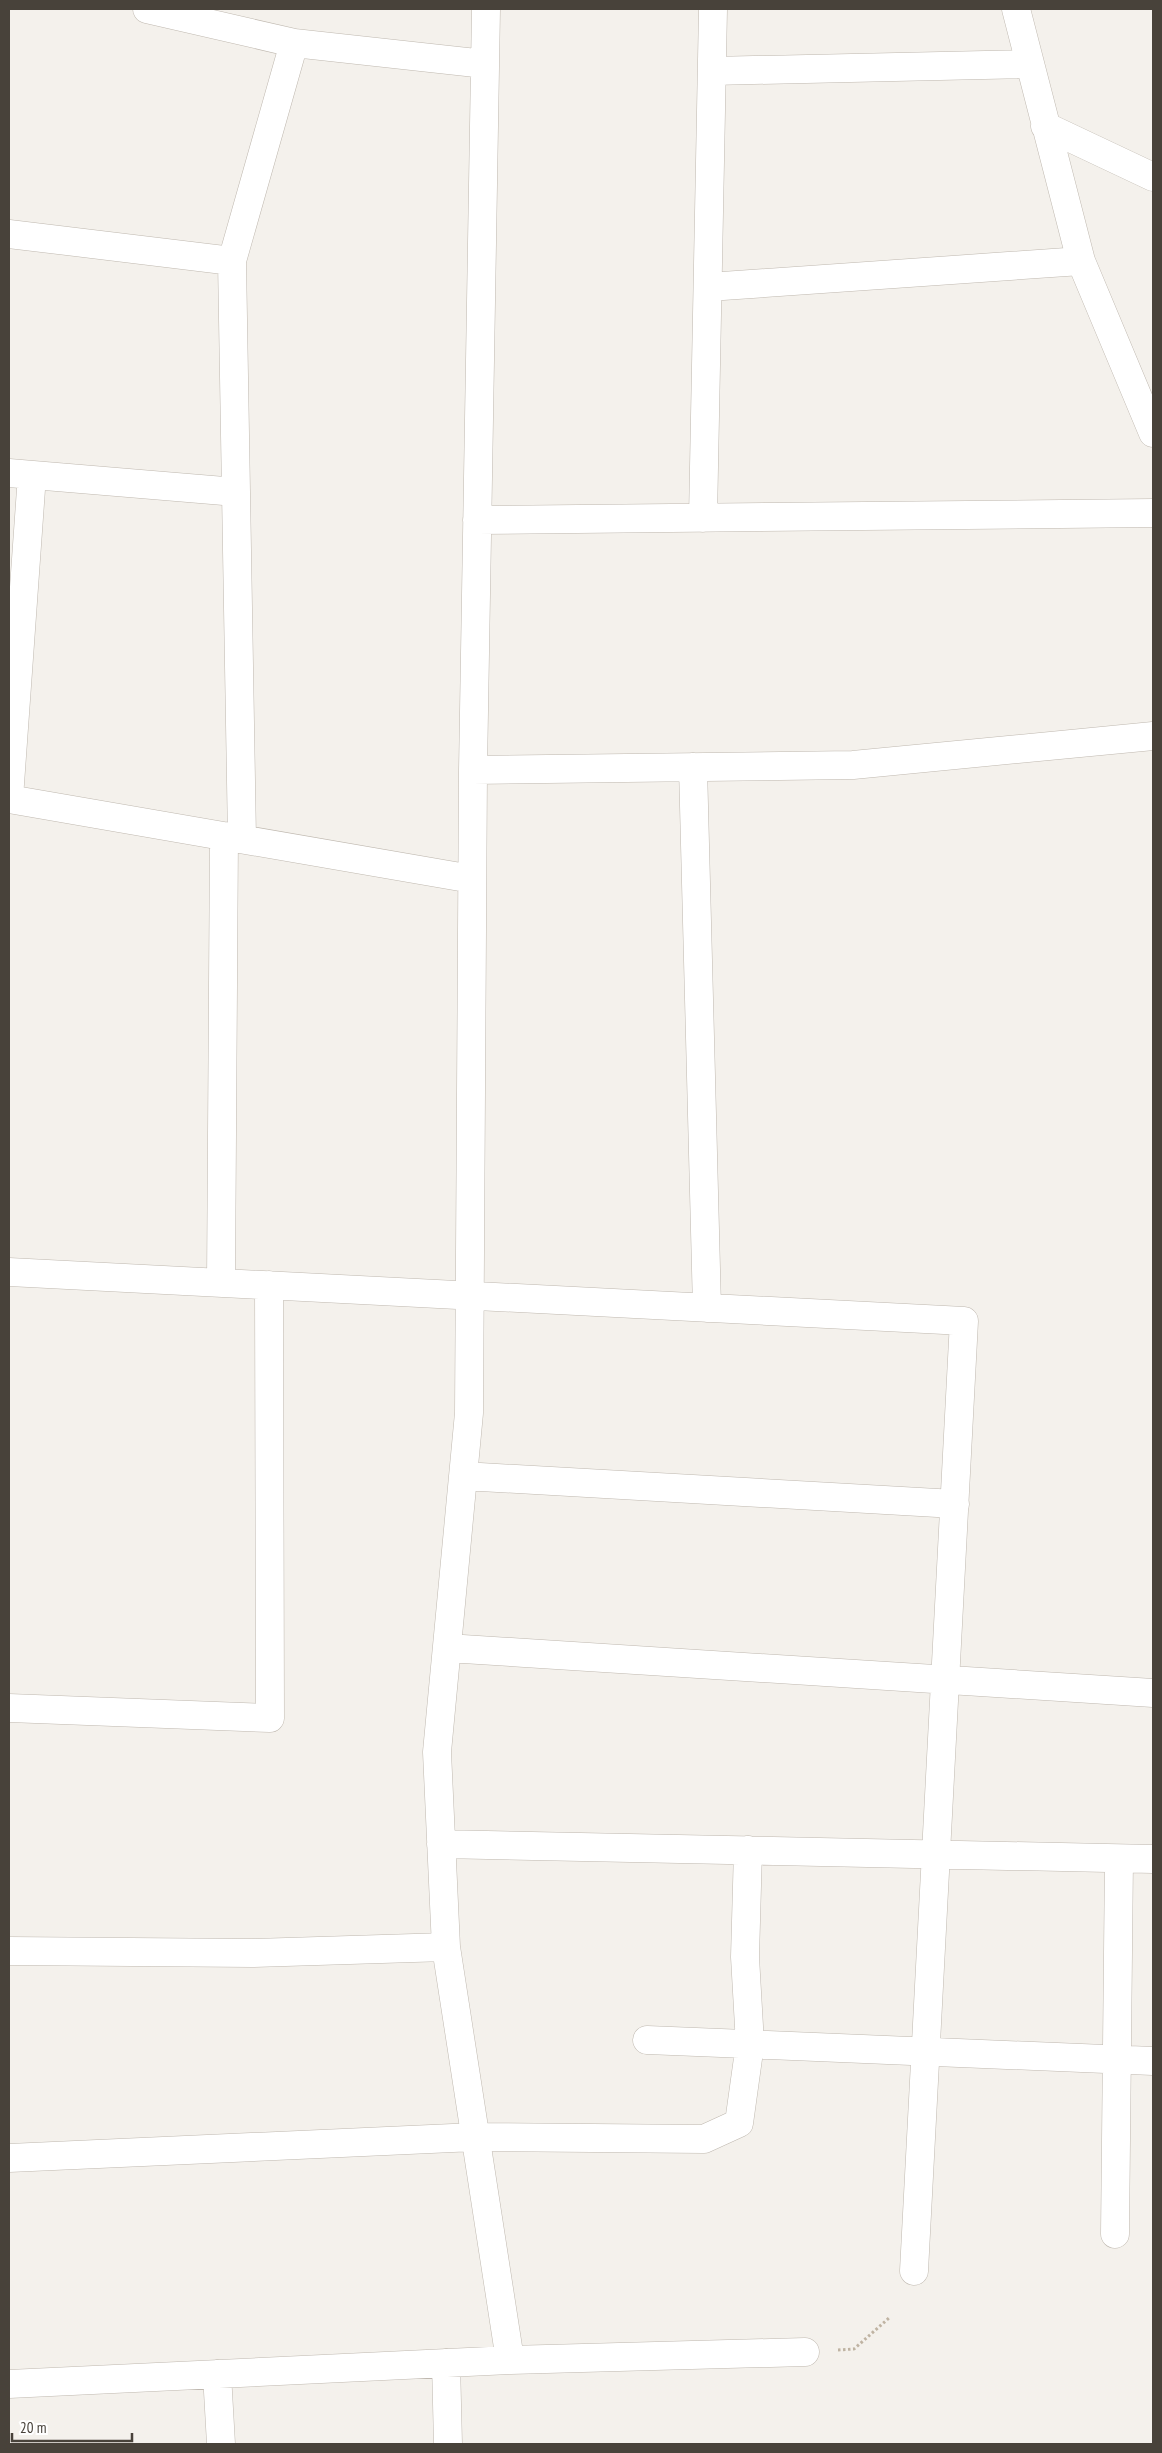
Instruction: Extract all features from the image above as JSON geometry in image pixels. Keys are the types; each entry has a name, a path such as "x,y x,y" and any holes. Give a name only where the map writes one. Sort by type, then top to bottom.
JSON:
{"street":[{"path":"486,9 473,770 468,1412 437,1752 446,1947 510,2360"},
{"path":"703,518 713,9"},
{"path":"1016,9 1081,262 1153,433"},
{"path":"157,10 294,43 485,64"},
{"path":"221,1283 233,837 236,492 232,261 294,43"},
{"path":"712,71 1030,64"},
{"path":"1045,126 1153,177"},
{"path":"9,234 232,261"},
{"path":"708,287 1081,262"},
{"path":"236,492 20,474 9,798 472,879"},
{"path":"477,520 1153,513"},
{"path":"473,770 853,765 1153,736"},
{"path":"693,767 707,1308"},
{"path":"9,1272 964,1321 914,2271"},
{"path":"9,1708 270,1718 269,1285"},
{"path":"463,1476 955,1504"},
{"path":"447,1648 1153,1693"},
{"path":"441,1844 1153,1860"},
{"path":"9,2158 475,2137 704,2139 739,2123 750,2044 745,1957 748,1850"},
{"path":"1115,2234 1119,1859"},
{"path":"9,1952 252,1953 446,1947"},
{"path":"647,2040 1153,2061"},
{"path":"9,2384 510,2360 805,2352"},
{"path":"446,2363 448,2444"},
{"path":"217,2374 221,2444"}],"path":[{"path":"805,2352 854,2349 888,2318"}]}
